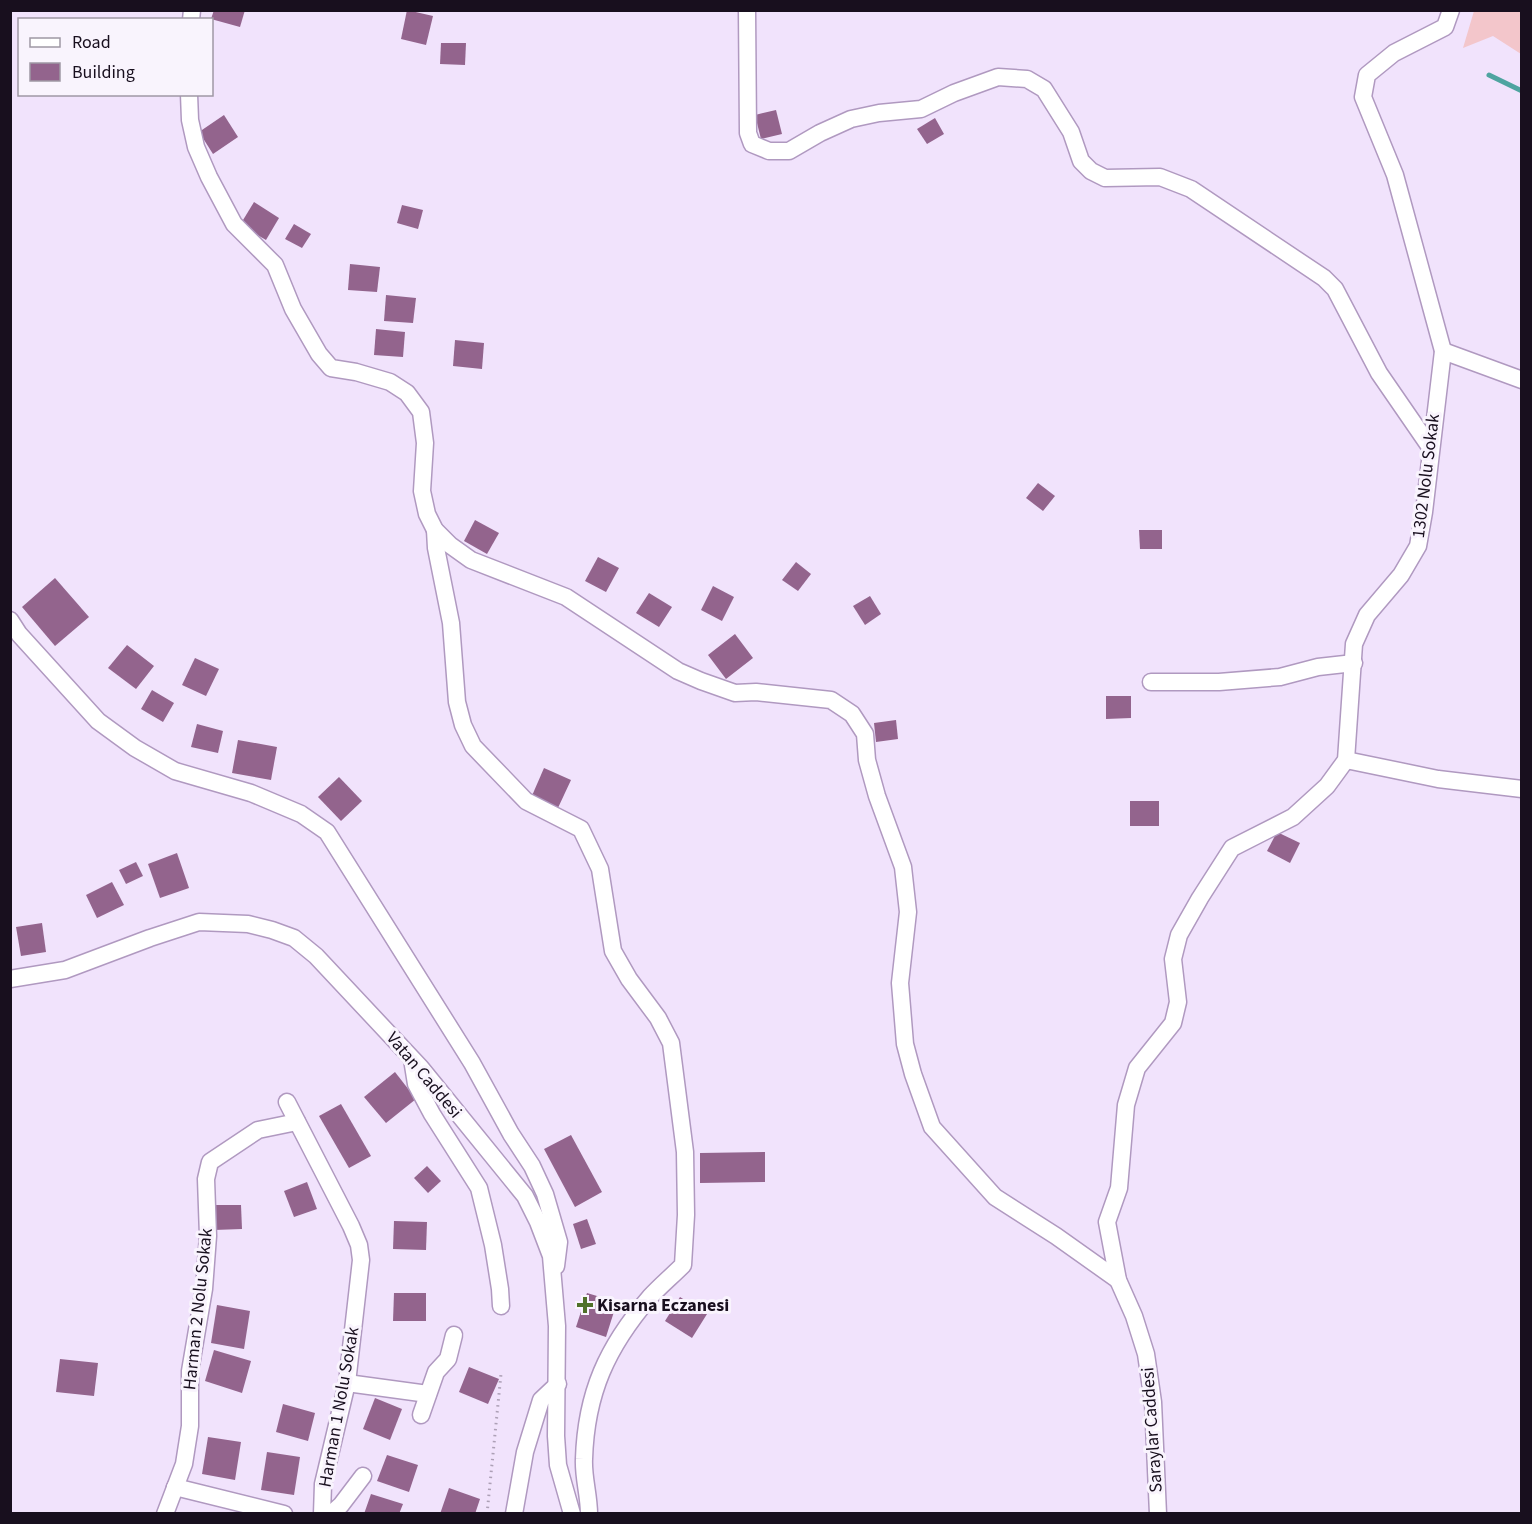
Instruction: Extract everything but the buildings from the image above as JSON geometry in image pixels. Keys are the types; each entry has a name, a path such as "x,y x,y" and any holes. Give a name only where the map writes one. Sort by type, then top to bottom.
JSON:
{"street":[{"path":"747,10 748,133 752,144 769,151 789,152 820,133 851,119 879,113 921,109 954,93 998,77 1027,79 1044,89 1071,132 1081,161 1091,171 1105,178 1160,177 1191,189 1324,278 1335,289 1379,373 1430,447"},
{"path":"1451,10 1445,27 1394,53 1367,75 1364,97 1395,175 1443,351 1521,380"},
{"path":"189,96 189,120 209,177 234,224 275,265 293,309 319,354 332,368 390,382 406,393 421,412 424,443 422,491 427,514 435,530 450,545 471,560 566,597 685,674 735,693 756,692 831,700 852,714 865,734 867,760 877,796 903,867 908,912 900,983 905,1044 932,1127 995,1197 1056,1236 1118,1281"},
{"name":"1302 Nolu Sokak","path":"1346,760 1354,644 1367,615 1401,575 1418,546 1443,351"},
{"path":"435,530 436,548 452,623 457,702 463,725 473,746 526,801 581,829 600,869 613,951 672,1043 685,1152 686,1215 683,1265 651,1296 623,1330 598,1378 588,1413 584,1461 589,1514"},
{"path":"10,620 19,634 98,721 135,748 175,771 251,793 301,814 327,832 472,1063 511,1134 532,1166 545,1194 559,1242 554,1282"},
{"path":"1151,682 1219,682 1280,677 1318,667 1354,663"},
{"path":"1118,1281 1107,1222 1119,1188 1126,1105 1137,1068 1173,1023 1178,1002 1173,959 1179,934 1232,848 1293,817 1327,786 1346,760 1438,779 1521,789"},
{"name":"Vatan Caddesi","path":"10,979 65,970 199,922 248,924 294,938 316,956 411,1058 525,1197 538,1222 551,1256 557,1326 558,1466 572,1514"},
{"path":"411,1058 416,1084 432,1114 479,1188 493,1245 501,1306"},
{"name":"Harman 1 Nolu Sokak","path":"287,1102 359,1245 361,1260 347,1383 323,1484 322,1514"},
{"name":"Harman 2 Nolu Sokak","path":"165,1514 184,1464 190,1426 190,1371 204,1289 208,1236 206,1179 210,1162 258,1130 297,1122"},
{"name":"Saraylar Caddesi","path":"1118,1281 1134,1316 1146,1354 1153,1402 1158,1514"},
{"path":"421,1415 436,1372 448,1359 454,1335"},
{"path":"347,1383 428,1394"},
{"path":"514,1514 525,1452 541,1400 558,1384"},
{"path":"331,1514 341,1505 363,1476"},
{"path":"175,1487 284,1514"}],"path":[{"path":"487,1514 501,1374"}],"shaded area":[{"path":"1474,11 1521,11 1521,54 1493,36 1463,48"}],"waterway":[{"path":"1489,75 1522,91"}],"place":[{"name":"Kisarna Eczanesi","path":"585,1305"}]}
